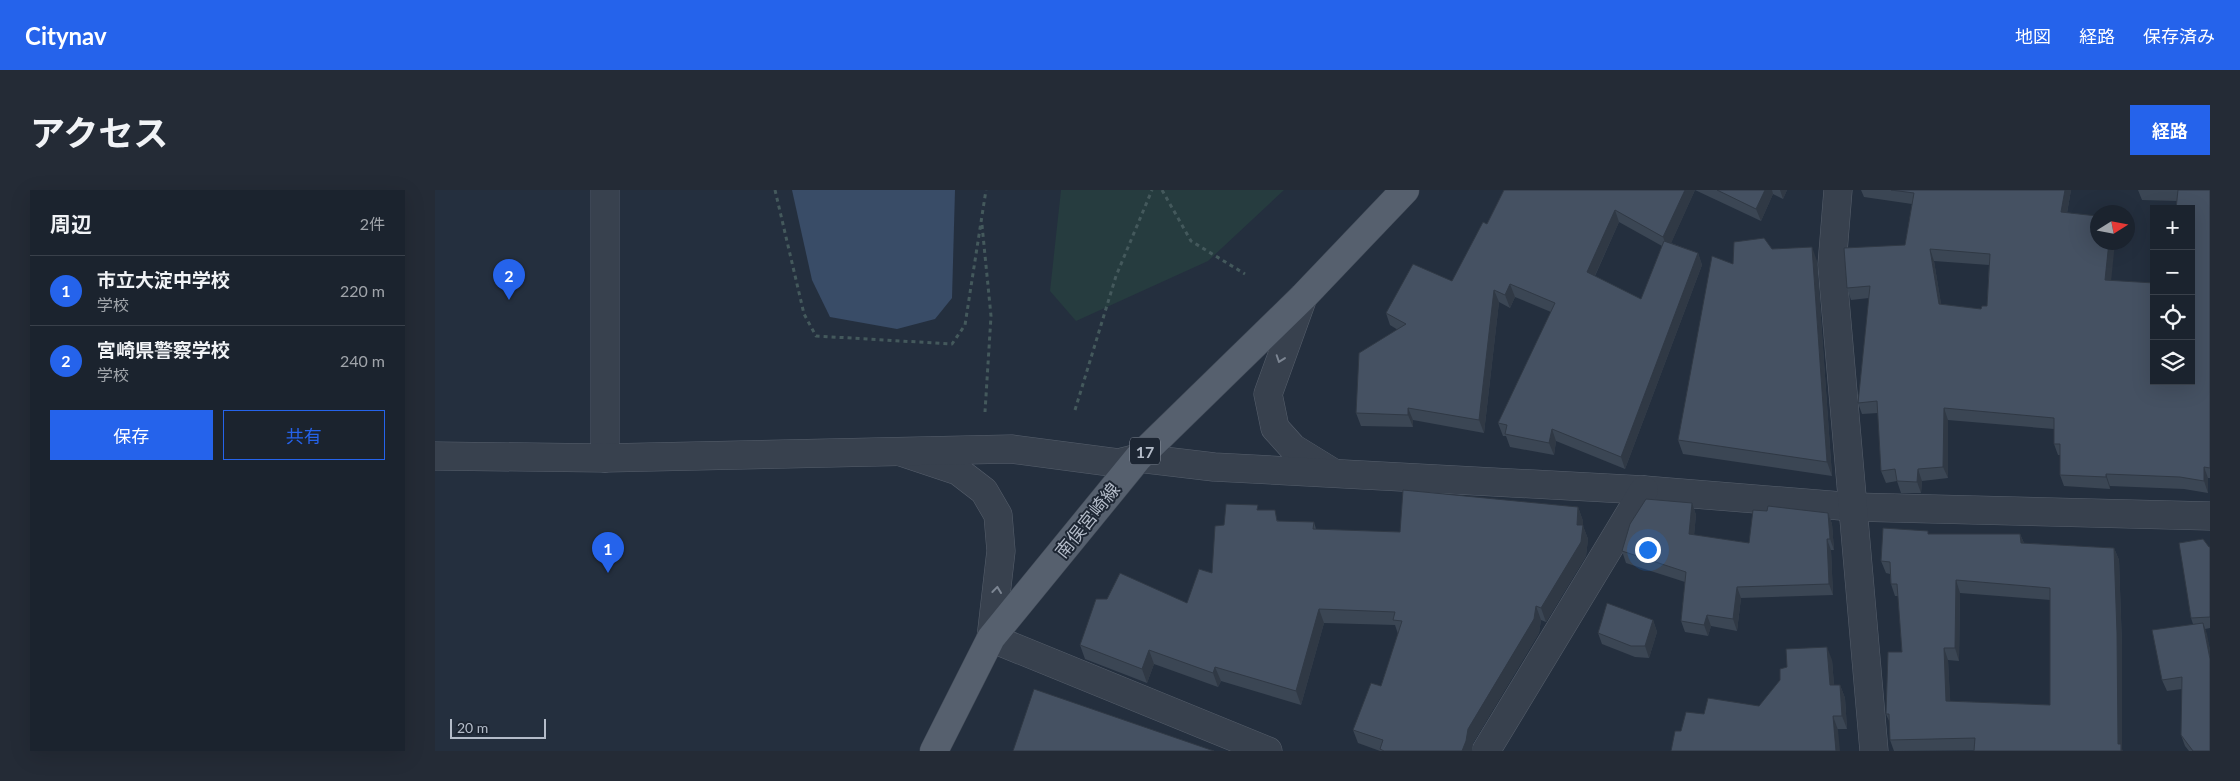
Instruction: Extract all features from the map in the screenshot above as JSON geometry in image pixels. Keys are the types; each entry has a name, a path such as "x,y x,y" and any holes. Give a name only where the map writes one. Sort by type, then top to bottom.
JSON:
{"main road":[{"name":"南俣宮崎線","path":"934,751 991,638 1138,458 1303,297 1405,190"}],"street":[{"path":"605,190 605,458"},
{"path":"1838,190 1832,265 1874,751"},
{"path":"1303,297 1268,394 1275,428 1293,448 1335,474"},
{"path":"435,456 605,458 1011,449 1118,463 1138,458 1215,467 1644,490 1854,507 2210,516"},
{"path":"899,452 958,471 984,491 998,515 1001,551 991,638 1268,751"},
{"path":"1486,751 1644,490"}],"path":[{"path":"775,190 804,314 817,336 953,344 965,326 986,190"},
{"path":"1075,410 1116,276 1152,190"},
{"path":"1162,190 1191,240 1245,274"},
{"path":"981,220 991,316 985,412"}],"green space":[{"path":"1061,190 1284,190 1208,261 1076,321 1050,291"}],"water":[{"path":"792,190 955,190 952,298 935,319 897,329 830,317 812,280"}],"building":[{"path":"1504,190 1685,190 1663,237 1615,210 1587,272 1641,299 1664,241 1698,253 1621,457 1552,429 1549,443 1505,434 1507,425 1498,423 1555,303 1510,284 1505,295 1494,290 1479,420 1408,408 1408,415 1356,413 1359,353 1406,324 1386,313 1413,264 1452,281 1483,222 1487,224"},
{"path":"1717,190 1765,190 1756,209"},
{"path":"1891,190 2065,190 2061,212 2090,215 2090,250 2108,250 2105,280 2150,283 2150,385 2195,385 2195,205 2176,205 2178,190 2210,190 2210,468 2204,467 2204,481 2180,477 2106,474 2106,477 2060,475 2060,444 2054,444 2054,418 1944,408 1943,467 1918,469 1917,482 1897,481 1895,469 1881,471 1877,401 1858,403 1870,286 1847,288 1844,248 1905,245 1914,193","holes":["1930,249 1990,254 1987,306 1982,306 1981,309 1939,304"]},
{"path":"1764,238 1772,249 1812,247 1827,462 1678,440 1712,256 1733,264 1734,242"},
{"path":"1403,490 1578,507 1577,525 1583,525 1581,542 1541,608 1536,606 1534,619 1468,729 1462,751 1384,751 1380,749 1383,740 1353,730 1371,683 1381,686 1402,621 1393,620 1395,612 1319,609 1296,691 1215,667 1213,673 1149,650 1142,669 1080,645 1096,599 1107,599 1120,573 1187,603 1199,569 1212,573 1215,526 1224,525 1226,504 1258,505 1257,510 1275,510 1277,521 1314,522 1313,529 1400,532"},
{"path":"1646,499 1692,503 1689,534 1749,543 1753,510 1767,511 1768,506 1828,513 1830,539 1827,539 1829,584 1737,587 1733,619 1707,615 1704,625 1681,621 1686,572 1622,551 1630,524"},
{"path":"1883,528 1928,531 1928,534 2020,534 2021,543 2114,548 2118,744 2121,744 2121,751 1974,751 1975,738 1890,740 1889,714 1886,714 1888,652 1902,652 1897,584 1891,584 1890,562 1881,561","holes":["1956,580 2050,588 2050,705 1946,701 1944,648 1955,648"]},
{"path":"2203,539 2210,547 2210,617 2191,618 2179,543"},
{"path":"1607,603 1653,620 1645,646 1631,646 1598,633"},
{"path":"2203,623 2210,659 2210,751 2193,751 2181,735 2182,677 2162,680 2152,630"},
{"path":"1827,647 1830,685 1840,685 1842,716 1833,716 1836,751 1671,751 1675,731 1681,731 1686,712 1704,714 1708,698 1759,706 1780,680 1780,669 1787,667 1786,649"},
{"path":"1034,689 1214,751 1013,751"}],"place":[{"name":"宮崎県警察学校","path":"509,300"},
{"name":"市立大淀中学校","path":"608,573"}]}
